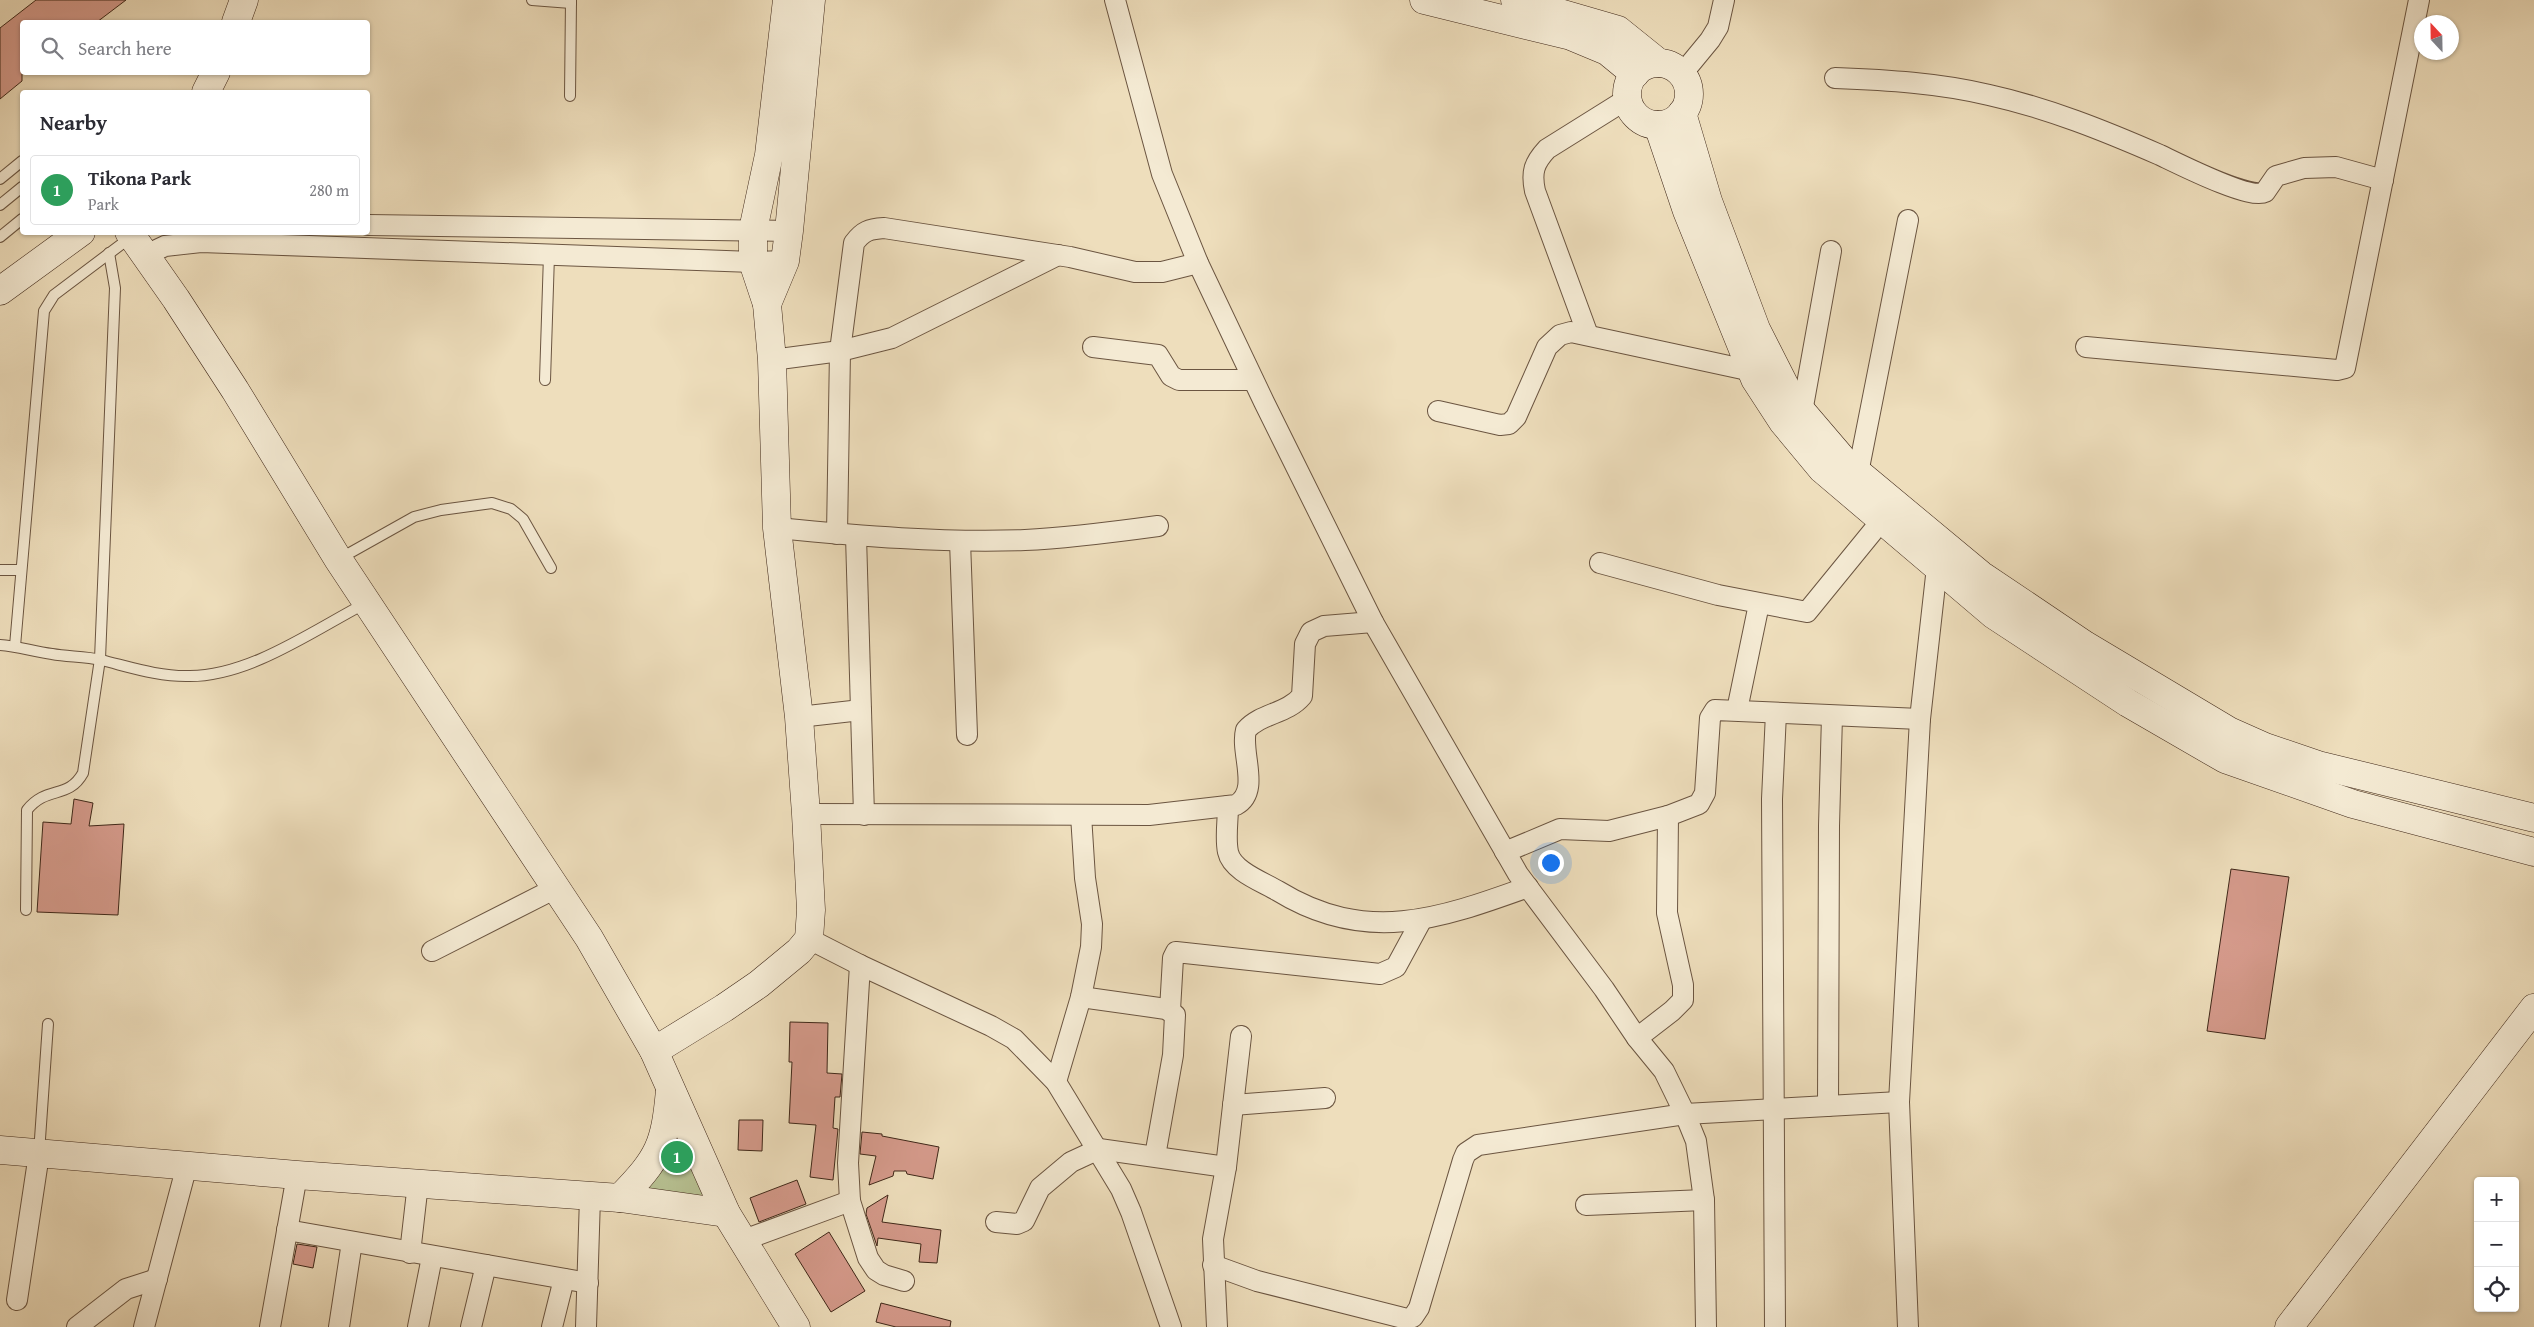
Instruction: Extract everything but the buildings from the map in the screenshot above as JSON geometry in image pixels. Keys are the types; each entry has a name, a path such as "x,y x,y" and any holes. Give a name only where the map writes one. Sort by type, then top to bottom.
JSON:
{"street":[{"path":"237,20 244,0"},
{"path":"654,1051 759,984 799,951 809,939 811,910 799,717 777,528 772,360 767,304 753,262 753,230 769,155 787,0"},
{"path":"767,304 785,261 811,0"},
{"path":"1115,0 1162,174 1198,263 1253,380 1373,622 1518,874 1604,989 1637,1038 1664,1071 1685,1114 1696,1140 1704,1200 1706,1327"},
{"path":"1424,0 1571,36 1607,51 1651,77 1688,87 1689,97 1670,119 1642,121 1634,114 1651,77"},
{"path":"1515,0 1618,30 1651,77"},
{"path":"1588,335 1535,191 1532,169 1536,160 1546,149 1651,77 1710,40 1718,26 1724,0"},
{"path":"2086,347 2336,370 2345,368 2419,0"},
{"path":"207,90 214,75"},
{"path":"1835,78 1894,80 1989,95 2086,123 2223,183 2256,195 2265,192 2276,176 2281,173 2304,168 2323,166 2351,170 2383,180"},
{"path":"1670,119 1687,211 1752,371 1783,422 1822,469 1938,568 1994,615 2128,703 2232,761 2353,804 2534,852"},
{"path":"1670,119 1708,200 1756,329 1792,400 1845,462 1981,575 2086,645 2229,731 2318,765 2534,818"},
{"path":"1858,472 1908,220"},
{"path":"370,225 789,230"},
{"path":"864,815 861,710 846,535 840,351 854,243 861,233 884,228 1058,255 1150,273 1198,263"},
{"path":"0,291 78,235"},
{"path":"137,239 165,246 201,242 753,262 785,261"},
{"path":"137,239 235,390 338,559 589,938 654,1051 726,1213 741,1241 796,1327"},
{"path":"1802,412 1831,251"},
{"path":"772,360 840,351 892,338 1058,255"},
{"path":"1438,411 1500,425 1509,424 1516,416 1547,347 1553,339 1571,332 1752,371"},
{"path":"1092,347 1158,355 1172,376 1179,380 1253,380"},
{"path":"1600,563 1759,604 1807,612 1882,520"},
{"path":"777,528 846,535 960,541 1069,537 1158,526"},
{"path":"1908,1327 1900,1102 1920,718 1938,568 1939,540"},
{"path":"960,541 967,735"},
{"path":"1737,710 1759,604"},
{"path":"806,814 1149,815 1228,806 1242,801 1248,788 1246,730 1259,720 1290,706 1302,696 1305,644 1311,632 1324,626 1373,622"},
{"path":"799,717 861,710"},
{"path":"1505,852 1560,830 1609,831 1668,816 1703,802 1711,714 1719,710 1832,716 1920,718"},
{"path":"1775,1327 1772,799 1776,713"},
{"path":"1828,1106 1829,836 1832,716"},
{"path":"2232,761 2245,738"},
{"path":"1228,806 1228,852 1242,870 1297,903 1322,914 1344,920 1399,922 1422,920 1469,908 1528,887"},
{"path":"1056,1082 1082,997 1091,947 1092,924 1084,871 1081,815"},
{"path":"1637,1038 1683,1000 1683,986 1667,913 1668,816"},
{"path":"432,951 556,888"},
{"path":"1155,1156 1173,1055 1176,1021 1170,1010 1173,958 1176,952 1380,974 1396,967 1422,920"},
{"path":"809,939 860,966 991,1026 1014,1039 1056,1082 1099,1149 1131,1212 1171,1327"},
{"path":"860,966 848,1163 850,1201 868,1258 876,1270 904,1282"},
{"path":"1082,997 1170,1010"},
{"path":"2288,1327 2534,1008"},
{"path":"1217,1327 1213,1265 1216,1212 1226,1166 1241,1036"},
{"path":"620,1198 645,1172 659,1151 667,1128 670,1089"},
{"path":"1233,1105 1325,1098"},
{"path":"1213,1265 1257,1281 1407,1319 1413,1317 1419,1308 1463,1160 1471,1149 1491,1142 1685,1114 1900,1102"},
{"path":"996,1222 1017,1224 1024,1220 1040,1188 1071,1162 1099,1149 1226,1166"},
{"path":"0,1150 297,1175 620,1198 726,1213"},
{"path":"17,1300 39,1154"},
{"path":"144,1327 187,1165"},
{"path":"270,1327 297,1175"},
{"path":"410,1253 418,1183"},
{"path":"586,1327 590,1197"},
{"path":"1586,1204 1704,1200"},
{"path":"741,1241 850,1201"},
{"path":"287,1230 588,1283"},
{"path":"339,1327 352,1242"},
{"path":"418,1327 432,1257"},
{"path":"471,1327 486,1265"},
{"path":"77,1327 126,1289 157,1279"},
{"path":"552,1327 564,1279"}],"lane":[{"path":"532,0 571,1 570,96"},
{"path":"0,179 20,163"},
{"path":"0,205 20,189"},
{"path":"0,237 20,222"},
{"path":"15,646 44,311 54,295 109,253 137,239"},
{"path":"26,910 27,810 43,795 66,790 77,784 84,773 100,659 115,288 109,253"},
{"path":"545,380 549,255"},
{"path":"338,559 414,517 441,510 492,503 511,509 523,519 551,568"},
{"path":"0,570 21,570"},
{"path":"0,645 15,646 50,654 100,659 140,671 189,676 211,675 246,666 367,602"},
{"path":"39,1154 48,1024"}],"green space":[{"path":"673,1118 723,1206 630,1193"}],"place":[{"name":"Tikona Park","path":"677,1157"}]}
